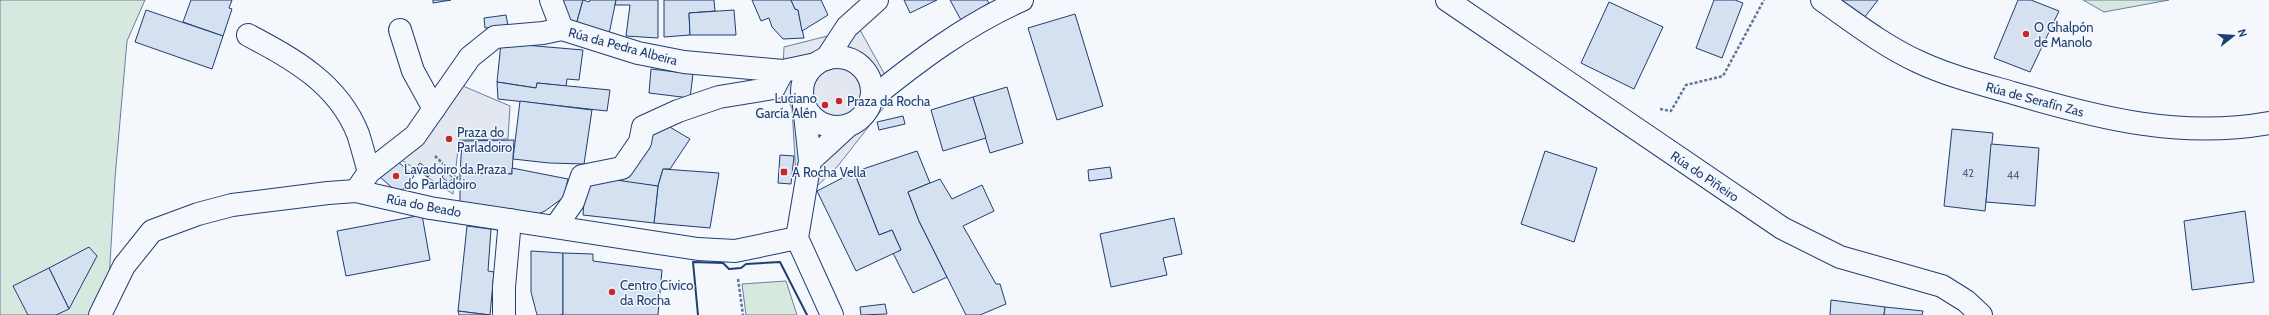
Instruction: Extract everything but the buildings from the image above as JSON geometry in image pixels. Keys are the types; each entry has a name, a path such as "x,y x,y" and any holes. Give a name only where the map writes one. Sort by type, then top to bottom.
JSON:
{"street":[{"path":"551,0 562,29"},
{"path":"832,315 797,238 810,161 803,100 805,78 821,61 847,27 877,0"},
{"path":"871,99 914,65 990,14 1022,0"},
{"name":"Rúa do Piñeiro","path":"1448,0 1782,228 1840,256 1942,286 1966,301 1982,315"},
{"name":"Rúa de Serafín Zas","path":"1822,0 1862,28 1918,61 1947,74 2088,114 2156,127 2244,128 2269,123"},
{"path":"810,161 848,126 863,116 871,99 872,88 868,77 858,65 847,37 847,27"},
{"name":"Rúa da Pedra Albeira","path":"434,109 470,57 495,37 543,33 562,29 638,52 684,62 783,71 821,61"},
{"path":"356,191 369,172 415,136 434,109 413,70 400,30"},
{"path":"248,35 294,59 316,75 337,97 357,133 369,172"},
{"path":"821,61 845,58 858,65 914,65"},
{"path":"556,226 573,202 582,176 622,168 640,142 643,127 678,111 718,97 774,88 783,71 803,100 809,114 827,126 837,128 848,126"},
{"name":"Rúa do Beado","path":"100,315 124,266 152,231 198,214 232,205 356,191 430,208 556,226 698,249 735,251 797,238"},
{"path":"504,315 504,286 510,220"}],"path":[{"path":"1627,123 1639,113 1657,109 1671,111 1686,85 1723,76 1764,0"},
{"path":"415,136 457,177 457,184"},
{"path":"735,251 743,315"}],"shaded area":[{"path":"0,0 145,0 127,41 115,178 107,315 0,315"},
{"path":"2083,0 2169,0 2104,12"},
{"name":"Praza da Rocha","path":"859,28 895,93 837,167 814,189 796,176 792,108 782,91 784,47"},
{"name":"Praza do Parladoiro","path":"456,83 510,106 508,139 459,140 453,194 397,157"},
{"path":"786,281 797,315 746,315 742,284"}],"wall":[{"path":"698,315 693,262 723,263 729,269 741,268 746,264 780,262 807,315"}],"place":[{"name":"O Ghalpón de Manolo","path":"2026,34"},
{"name":"Praza da Rocha","path":"839,101"},
{"name":"Luciano García Alén","path":"825,105"},
{"name":"Praza do Parladoiro","path":"449,139"},
{"name":"A Rocha Vella","path":"784,172"},
{"name":"Lavadoiro da Praza do Parladoiro","path":"396,176"},
{"name":"Centro Cívico da Rocha","path":"612,292"}]}
